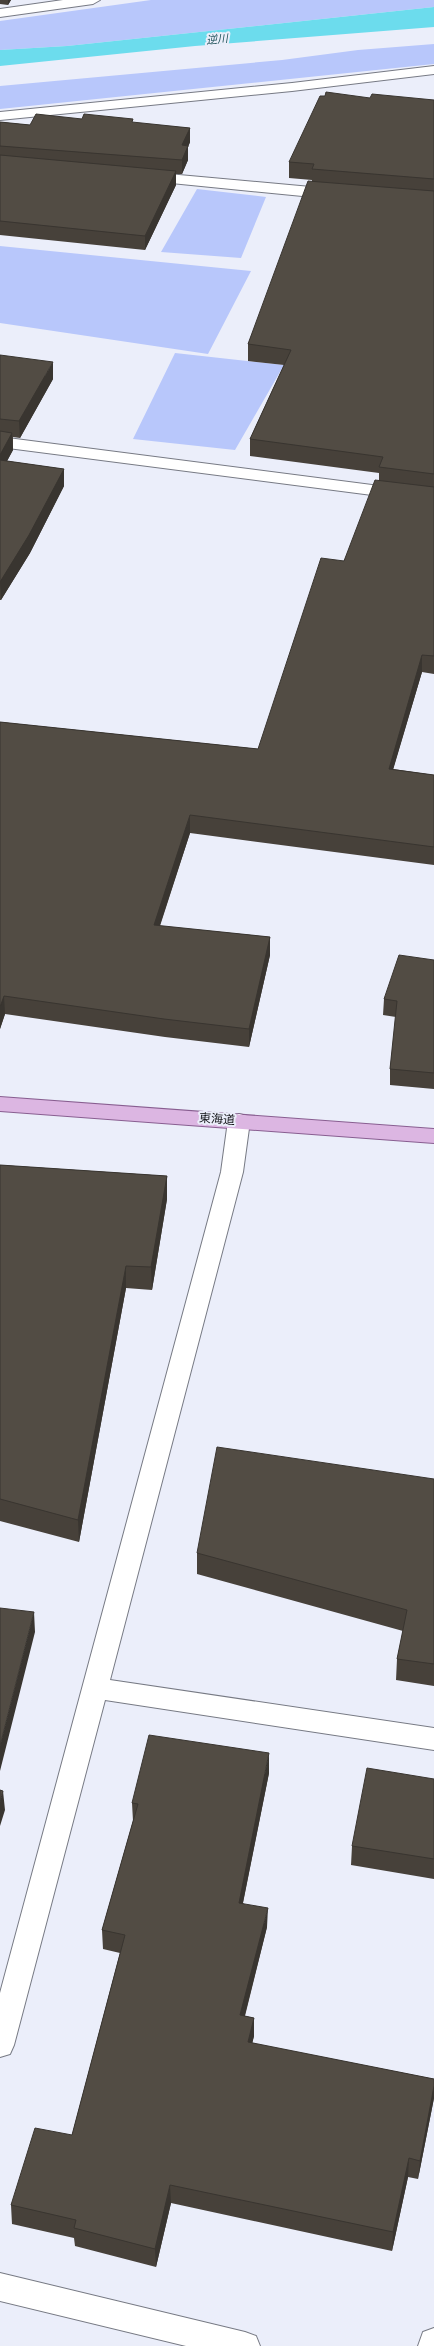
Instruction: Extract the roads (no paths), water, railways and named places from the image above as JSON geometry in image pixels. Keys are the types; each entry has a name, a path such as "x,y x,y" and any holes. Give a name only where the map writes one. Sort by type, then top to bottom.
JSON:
{"main road":[{"name":"東海道","path":"0,1104 434,1136"}],"street":[{"path":"0,13 94,0"},
{"path":"0,116 292,87 434,70"},
{"path":"134,176 347,195"},
{"path":"0,442 434,498"},
{"path":"0,2045 232,1172 239,1121"},
{"path":"96,1688 434,1739"},
{"path":"0,2287 245,2346"},
{"path":"433,2346 434,2342"}],"water":[{"name":"逆川","path":"434,7 434,27 195,46 0,66 0,50 67,46"}]}
